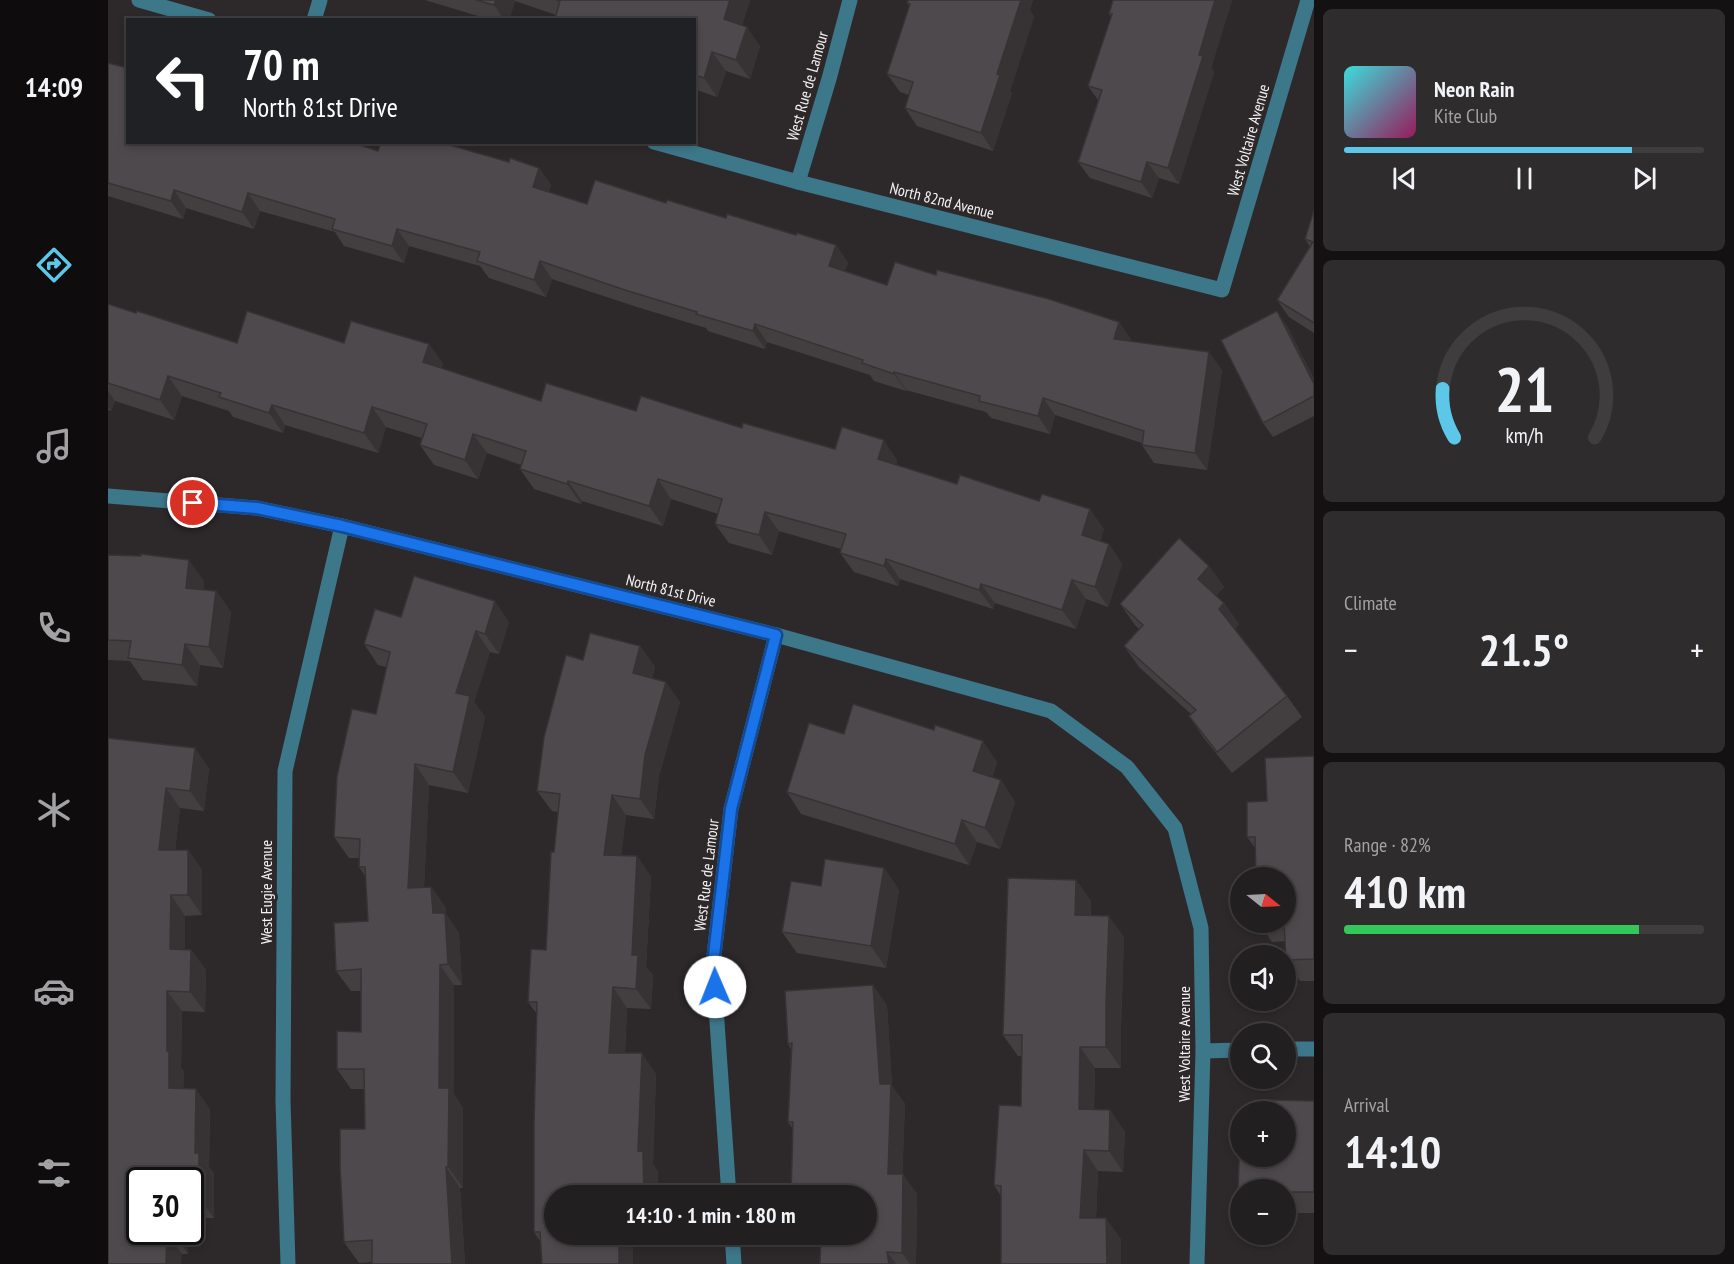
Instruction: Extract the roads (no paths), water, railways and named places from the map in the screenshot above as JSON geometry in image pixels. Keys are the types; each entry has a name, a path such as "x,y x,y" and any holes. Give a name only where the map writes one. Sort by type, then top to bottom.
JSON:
{"street":[{"path":"138,0 202,18"},
{"path":"315,18 320,0"},
{"name":"West Rue de Lamour","path":"798,182 829,79 849,0"},
{"name":"West Voltaire Avenue","path":"1222,290 1308,0"},
{"name":"North 82nd Avenue","path":"661,144 798,182 1222,290"},
{"name":"North 81st Drive","path":"108,496 257,508 342,526 776,635 1051,711 1127,767 1175,828"},
{"name":"West Eugie Avenue","path":"288,1264 283,1101 285,771 342,526"},
{"name":"West Rue de Lamour","path":"728,1185 713,964 731,809 776,635"},
{"name":"West Voltaire Avenue","path":"1175,828 1202,928 1203,1051 1197,1264"},
{"path":"1296,1049 1314,1049"},
{"path":"1203,1051 1230,1050"},
{"path":"733,1245 734,1264"}]}
